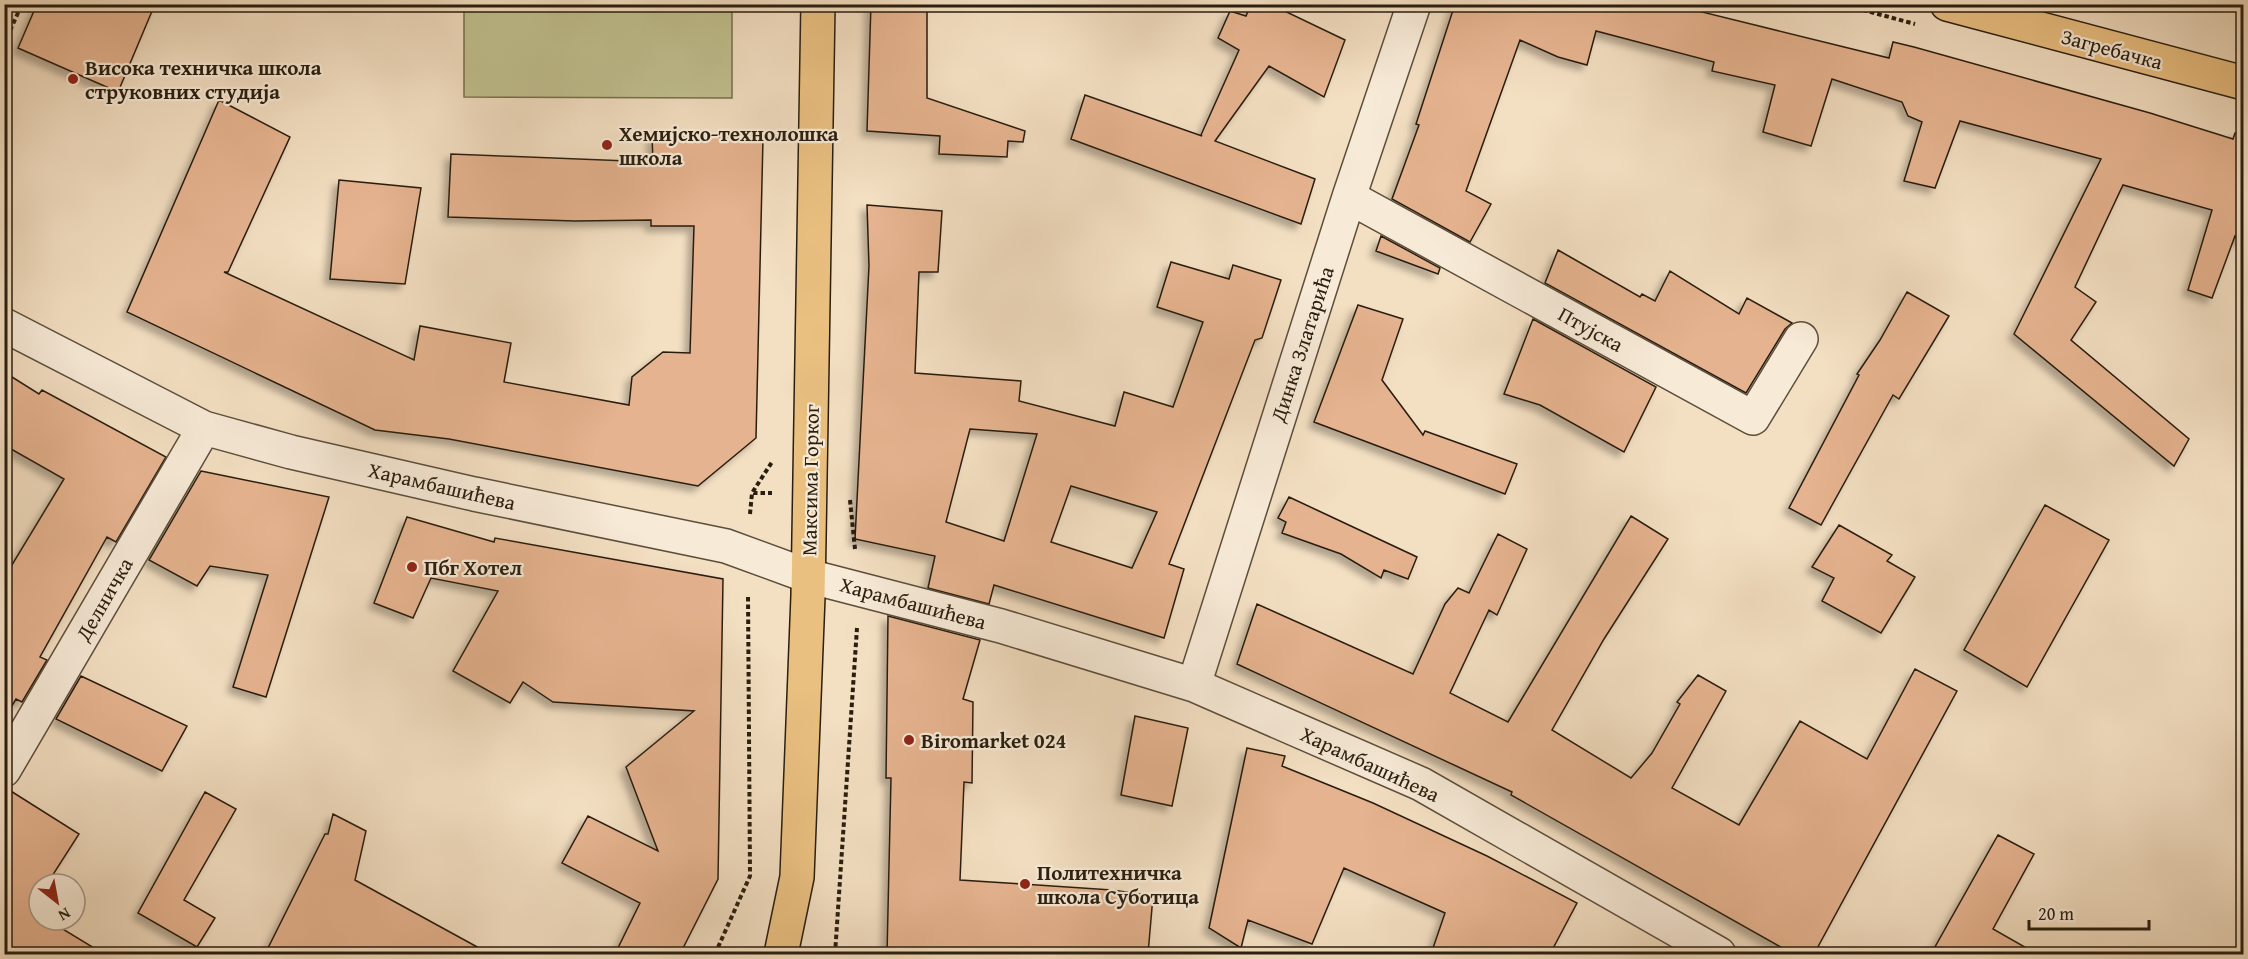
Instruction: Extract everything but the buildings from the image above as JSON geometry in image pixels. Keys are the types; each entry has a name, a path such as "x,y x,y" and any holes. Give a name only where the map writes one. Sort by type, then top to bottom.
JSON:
{"main road":[{"name":"Максима Горког","path":"781,954 797,877 808,576 818,4"},
{"name":"Загребачка","path":"1947,4 2244,83"}],"street":[{"name":"Динка Златарића","path":"1194,685 1349,197 1414,4"},
{"name":"Птујска","path":"1349,197 1753,418 1801,339"},
{"name":"Харамбашићева","path":"4,325 204,428 303,455 474,494 726,546 808,576 1000,626 1194,685 1421,784 1719,954"},
{"name":"Делничка","path":"4,770 204,428"}],"path":[{"path":"4,44 22,4"},
{"path":"715,954 750,876 747,554 752,494"}],"shaded area":[{"path":"464,5 732,5 732,98 464,97"}],"place":[{"name":"Висока техничка школа струковних студија","path":"73,79"},
{"name":"Хемијско-технолошка школа","path":"607,145"},
{"name":"Пбг Хотел","path":"412,567"},
{"name":"Biromarket 024","path":"909,740"},
{"name":"Политехничка школа Суботица","path":"1025,884"}]}
